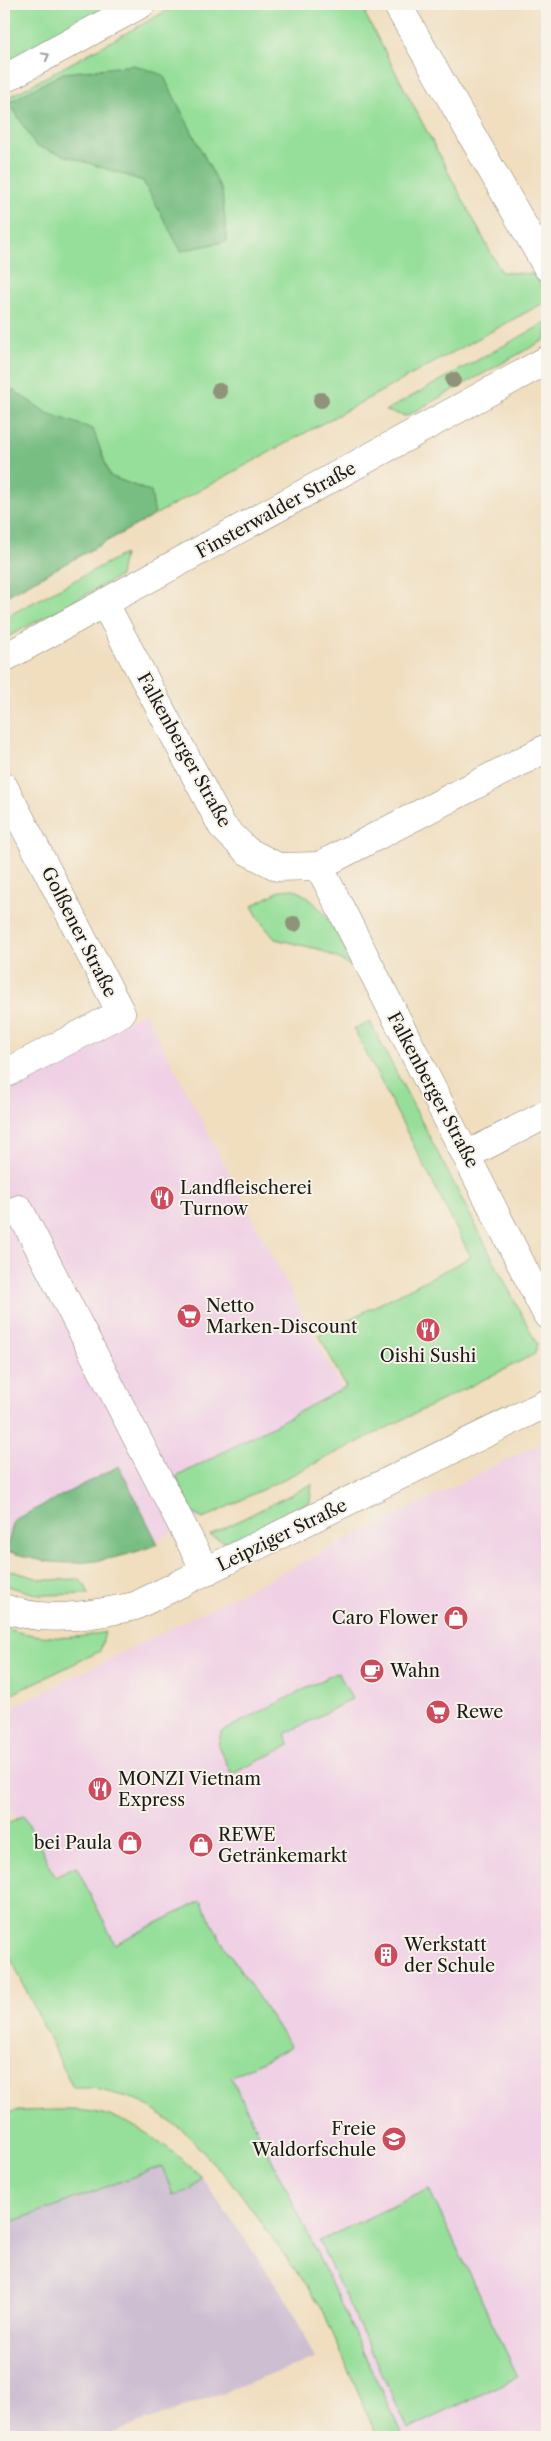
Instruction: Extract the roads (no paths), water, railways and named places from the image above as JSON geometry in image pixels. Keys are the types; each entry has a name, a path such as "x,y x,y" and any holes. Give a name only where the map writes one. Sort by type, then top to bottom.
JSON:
{"street":[{"path":"4,80 141,4"},
{"path":"397,4 547,266"},
{"name":"Finsterwalder Straße","path":"4,658 547,360"},
{"name":"Falkenberger Straße","path":"105,604 222,826 247,851 278,867 319,866 547,748"},
{"name":"Golßener Straße","path":"4,787 121,1013 4,1074"},
{"name":"Falkenberger Straße","path":"319,866 392,1014 547,1314"},
{"path":"467,1156 547,1114"},
{"path":"4,1216 19,1209 206,1572"},
{"name":"Leipziger Straße","path":"4,1608 18,1614 73,1616 105,1613 135,1606 547,1403"}],"place":[{"name":"Landfleischerei Turnow","path":"162,1198"},
{"name":"Netto Marken-Discount","path":"189,1316"},
{"name":"Oishi Sushi","path":"428,1330"},
{"name":"Caro Flower","path":"456,1618"},
{"name":"Wahn","path":"372,1671"},
{"name":"Rewe","path":"438,1712"},
{"name":"MONZI Vietnam Express","path":"100,1789"},
{"name":"bei Paula","path":"130,1843"},
{"name":"REWE Getränkemarkt","path":"201,1845"},
{"name":"Werkstatt der Schule","path":"386,1955"},
{"name":"Freie Waldorfschule","path":"394,2139"}]}
